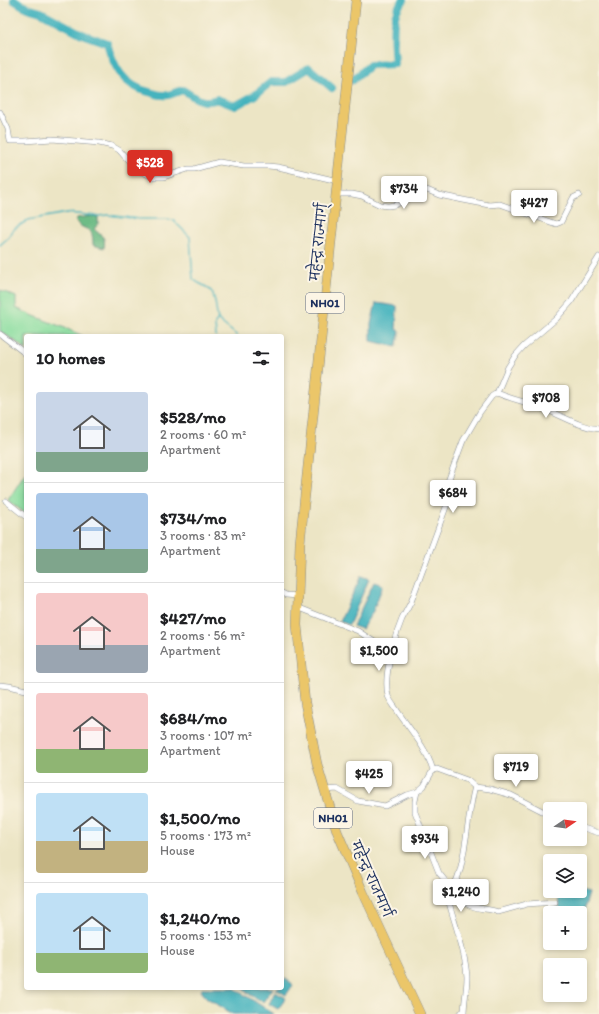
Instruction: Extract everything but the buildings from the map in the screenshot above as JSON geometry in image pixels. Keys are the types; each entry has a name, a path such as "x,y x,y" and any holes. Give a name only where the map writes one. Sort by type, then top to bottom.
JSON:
{"highway":[{"name":"महेन्द्र राज्मार्ग्","path":"297,606 300,543 356,0"},
{"name":"महेन्द्र राजमार्ग","path":"297,606 297,625 305,703 317,764 337,831 363,892 420,1014"}],"street":[{"path":"0,112 8,130 10,141 52,139 99,143 112,146 119,150 136,169 153,176 164,177 188,169 203,167 219,162 244,166 268,166 338,181"},
{"path":"336,194 352,194 362,196 380,205 388,206 395,205 422,191 427,190 439,195 489,205 500,204 556,224 562,222 573,198 579,194"},
{"path":"325,790 337,789 358,801 385,806 407,795 417,792 424,786 433,770 428,754 420,741 408,727 388,697 387,684 391,653 396,635 411,602 449,499 447,484 463,442 484,407 492,396 498,393 508,366 515,356 524,346 556,319 571,302 599,257"},
{"path":"0,334 24,352"},
{"path":"498,393 545,409 582,427 599,429"},
{"path":"6,501 24,514"},
{"path":"284,594 298,596"},
{"path":"297,606 358,631 391,653"},
{"path":"0,685 24,690"},
{"path":"433,770 437,769 467,780 475,786 511,795 543,811"},
{"path":"459,1014 464,1013 467,980 466,967 448,899 452,888 455,886 463,859 470,809 475,786"},
{"path":"417,792 415,801 416,812 439,873 463,901 472,907 494,910 498,912 527,904 555,902"},
{"path":"587,829 599,833"}],"green space":[{"path":"92,216 98,217 98,224 94,229 104,239 104,248 93,245 92,234 75,221 77,218"},
{"path":"0,290 16,297 16,308 78,334 24,334 24,348 0,331"},
{"path":"24,476 24,512 8,500"}],"water":[{"path":"376,303 397,306 396,329 400,331 396,347 371,341 371,324"},
{"path":"361,576 369,579 349,625 340,621"},
{"path":"374,582 383,585 373,611 362,629 353,626"},
{"path":"587,893 589,893 585,906 559,906 559,898 587,898"},
{"path":"285,978 293,985 286,995 278,990 284,990"},
{"path":"237,990 274,1014 233,1014 207,998 201,991"},
{"path":"244,990 272,990 263,1002"},
{"path":"275,992 286,998 278,1009 269,1004"}],"waterway":[{"path":"14,0 27,8 41,12 82,34 107,43 113,60 126,80 140,89 156,94 168,95 183,90 203,101 212,101 217,99 235,106 255,95 271,82 286,82 309,68 332,88"},
{"path":"353,80 370,65 395,64 393,39 394,21 399,6 404,0"},
{"path":"0,245 9,237 14,229 28,220 67,213 98,216 108,215 139,219 173,220 190,237 193,279 211,291 214,297 218,319 235,334"},
{"path":"216,334 215,324 218,318"}]}
